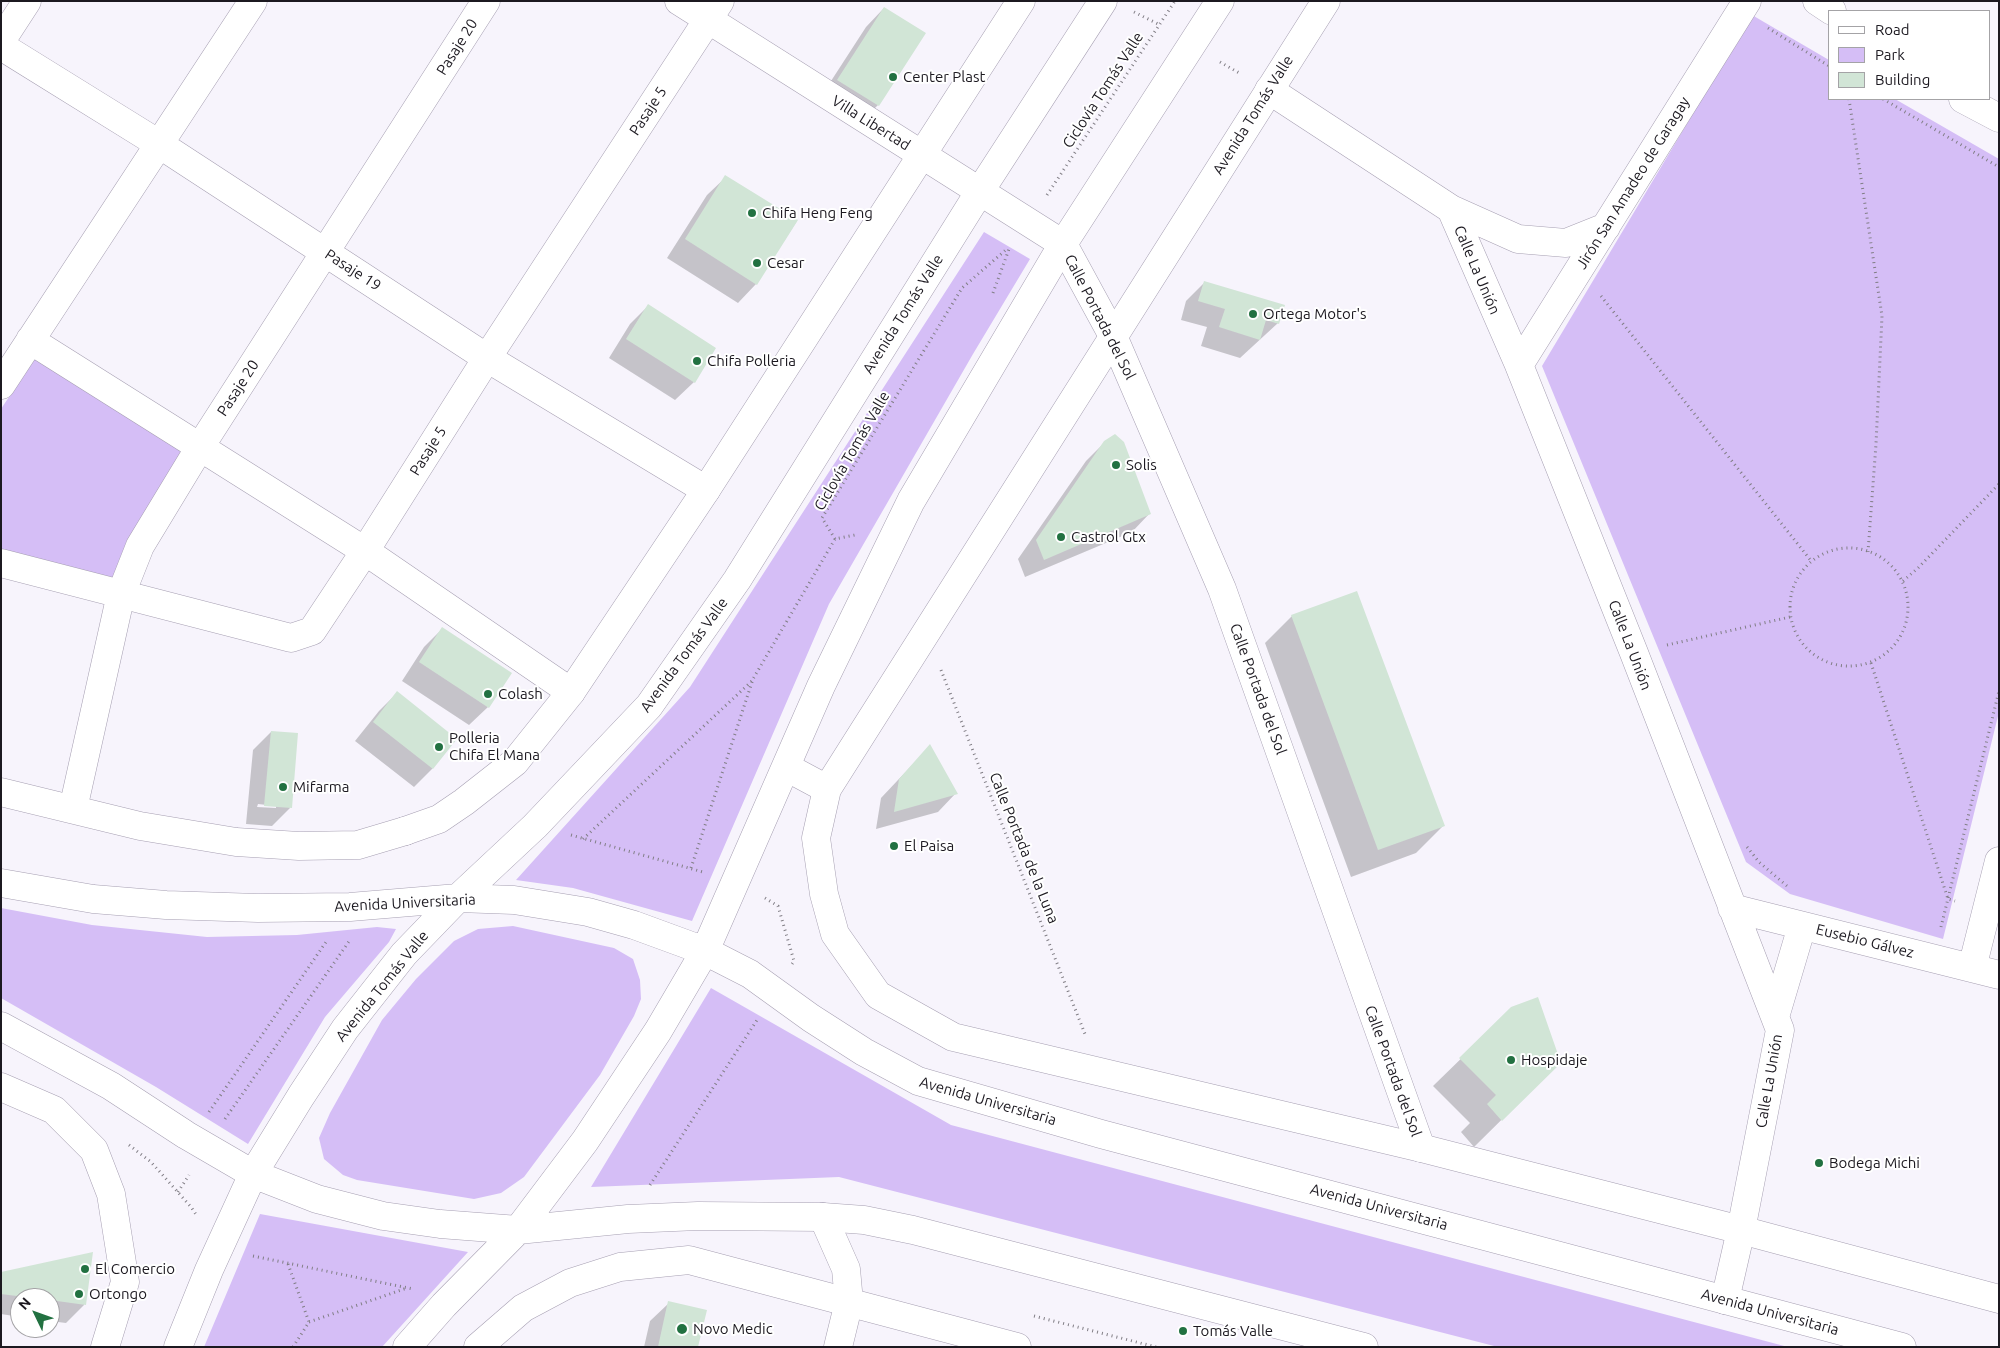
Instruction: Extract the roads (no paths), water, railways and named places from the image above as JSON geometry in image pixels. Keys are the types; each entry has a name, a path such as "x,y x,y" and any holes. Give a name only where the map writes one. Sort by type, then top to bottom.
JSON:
{"main road":[{"path":"1,41 27,1"},
{"path":"1,385 253,1"},
{"name":"Pasaje 20","path":"73,809 121,594 140,546 200,447 486,1"},
{"name":"Villa Libertad","path":"679,1 714,10 923,156 1063,244"},
{"path":"1,792 140,826 194,836 236,842 299,846 358,845 438,819 464,802 515,762 571,692 706,490 923,156 1021,1"},
{"name":"Avenida Tomás Valle","path":"178,1347 209,1270 253,1174 345,1029 404,954 458,898 535,826 650,706 737,580 980,191 1103,1"},
{"path":"408,1347 444,1306 518,1230 585,1141 628,1077 705,951 821,686 911,501 1063,244 1220,1"},
{"name":"Avenida Tomás Valle","path":"1326,1 827,789 816,838 824,894 835,934 878,995 953,1037 1421,1148"},
{"name":"Jirón San Amadeo de Garagay","path":"1519,365 1748,1"},
{"path":"1817,1 1830,10"},
{"name":"Pasaje 5","path":"1,563 291,638 312,631 714,10"},
{"name":"Pasaje 19","path":"1,46 159,144 487,358 706,490"},
{"name":"Calle La Unión","path":"1269,90 1451,209 1519,365 1780,1030 1741,1230 1725,1300"},
{"path":"1965,100 1999,118"},
{"path":"1451,209 1518,240 1566,243 1606,227"},
{"name":"Calle Portada del Sol","path":"1063,244 1113,336 1222,590 1421,1148"},
{"path":"30,340 365,551 571,692"},
{"path":"786,767 827,789"},
{"path":"1972,968 1999,861"},
{"name":"Avenida Universitaria","path":"1,883 93,899 166,905 258,908 374,905 458,898 514,900 588,912 634,925 705,951 750,974 810,1018 864,1052 918,1081 1101,1134 1902,1347"},
{"name":"Eusebio Gálvez","path":"1732,908 1999,975"},
{"path":"1775,1017 1802,926"},
{"path":"1,1026 111,1086 206,1147 253,1174 317,1199 383,1216 440,1224 518,1230 628,1219 698,1216 823,1217 864,1220 913,1230 1364,1347"},
{"path":"1,1087 54,1110 94,1150 111,1194 124,1282 105,1347"},
{"path":"1421,1148 1741,1230 1999,1299"},
{"path":"823,1217 846,1269 849,1302 838,1347"},
{"path":"478,1347 523,1308 570,1283 620,1267 688,1260 1017,1347"}],"place":[{"name":"Center Plast","path":"893,77"},
{"name":"Chifa Heng Feng","path":"752,213"},
{"name":"Cesar","path":"757,263"},
{"name":"Ortega Motor's","path":"1253,314"},
{"name":"Chifa Polleria","path":"697,361"},
{"name":"Solis","path":"1116,465"},
{"name":"Castrol Gtx","path":"1061,537"},
{"name":"Colash","path":"488,694"},
{"name":"Polleria Chifa El Mana","path":"439,747"},
{"name":"Mifarma","path":"283,787"},
{"name":"El Paisa","path":"894,846"},
{"name":"Hospidaje","path":"1511,1060"},
{"name":"Bodega Michi","path":"1819,1163"},
{"name":"El Comercio","path":"85,1269"},
{"name":"Ortongo","path":"79,1294"},
{"name":"Novo Medic","path":"682,1329"},
{"name":"Tomás Valle","path":"1183,1331"}]}
